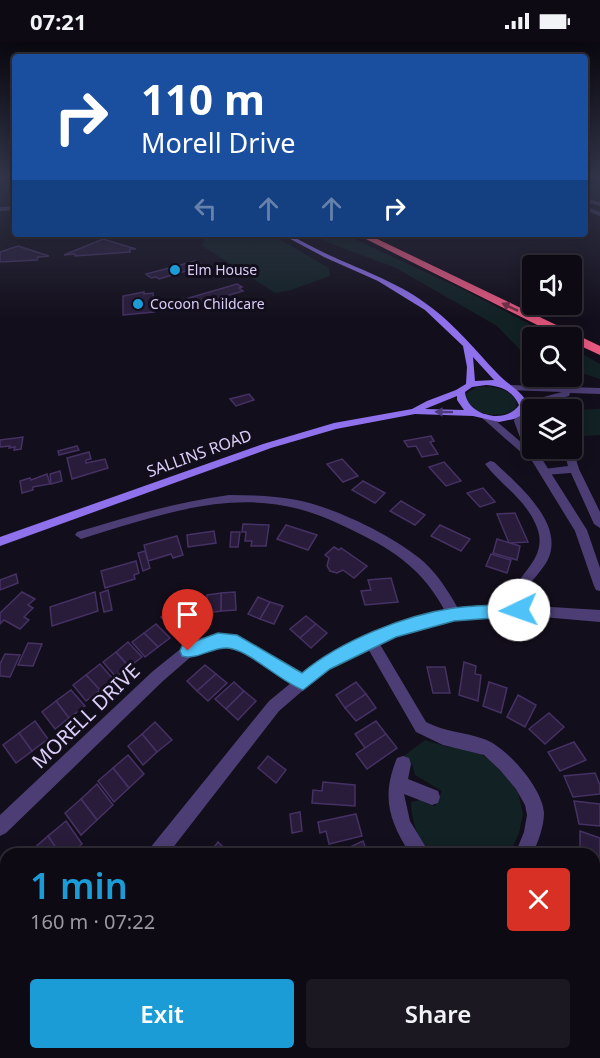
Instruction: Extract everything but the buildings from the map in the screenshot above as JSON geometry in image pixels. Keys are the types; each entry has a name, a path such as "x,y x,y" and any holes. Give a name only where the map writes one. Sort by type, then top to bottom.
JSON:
{"highway":[{"path":"366,237 600,351"},
{"path":"386,237 600,338"}],"main road":[{"path":"291,237 414,299 446,323 506,387 522,399"},
{"path":"466,346 471,367 470,385 485,382 506,387"},
{"name":"SALLINS ROAD","path":"415,411 424,404 461,391 470,385"},
{"path":"461,391 461,402 474,413"},
{"path":"486,417 505,418 519,413 522,408"},
{"name":"SALLINS ROAD","path":"0,542 288,439 334,426 415,411 474,413 486,417"}],"street":[{"path":"506,387 600,391"},
{"path":"550,399 576,391"},
{"path":"522,410 519,421 522,427"},
{"path":"486,417 541,467 574,469"},
{"path":"537,459 581,530 600,586"},
{"path":"571,459 600,524"},
{"path":"490,464 530,504 548,538 544,558 517,595 519,610"},
{"path":"81,535 156,512 227,498 250,497 300,504 318,509 364,530 413,560 439,588 454,614"},
{"path":"161,848 274,706 324,664 395,630 454,614 519,610 600,616"},
{"name":"MORELL DRIVE","path":"0,827 158,676 188,651 218,640 237,642 303,682"},
{"path":"370,640 421,727 445,738 485,747 496,754 522,784 535,808 534,830 526,848"},
{"path":"403,764 396,794 402,824 417,848"},
{"path":"399,784 432,797"}],"shaded area":[{"path":"203,237 276,237 329,268 330,276 291,290 275,293 201,245 204,242"},
{"path":"317,237 350,237 466,291 536,327 522,327 522,352 497,326 396,268"},
{"path":"582,354 600,364 600,379 582,373"},
{"path":"488,386 504,390 517,400 516,409 495,415 481,412 469,403 466,397 467,393 477,387"},
{"path":"600,409 600,435 582,436 582,410"},
{"path":"425,740 448,747 470,748 496,763 518,792 523,814 519,833 512,848 429,848 417,832 411,802 420,800 435,806 442,791 415,775 412,764 401,758"}],"place":[{"name":"Elm House","path":"175,270"},
{"name":"Cocoon Childcare","path":"138,304"}],"route":[{"path":"188,651 218,640 237,642 303,682 324,664 395,630 454,614 519,610"}]}
